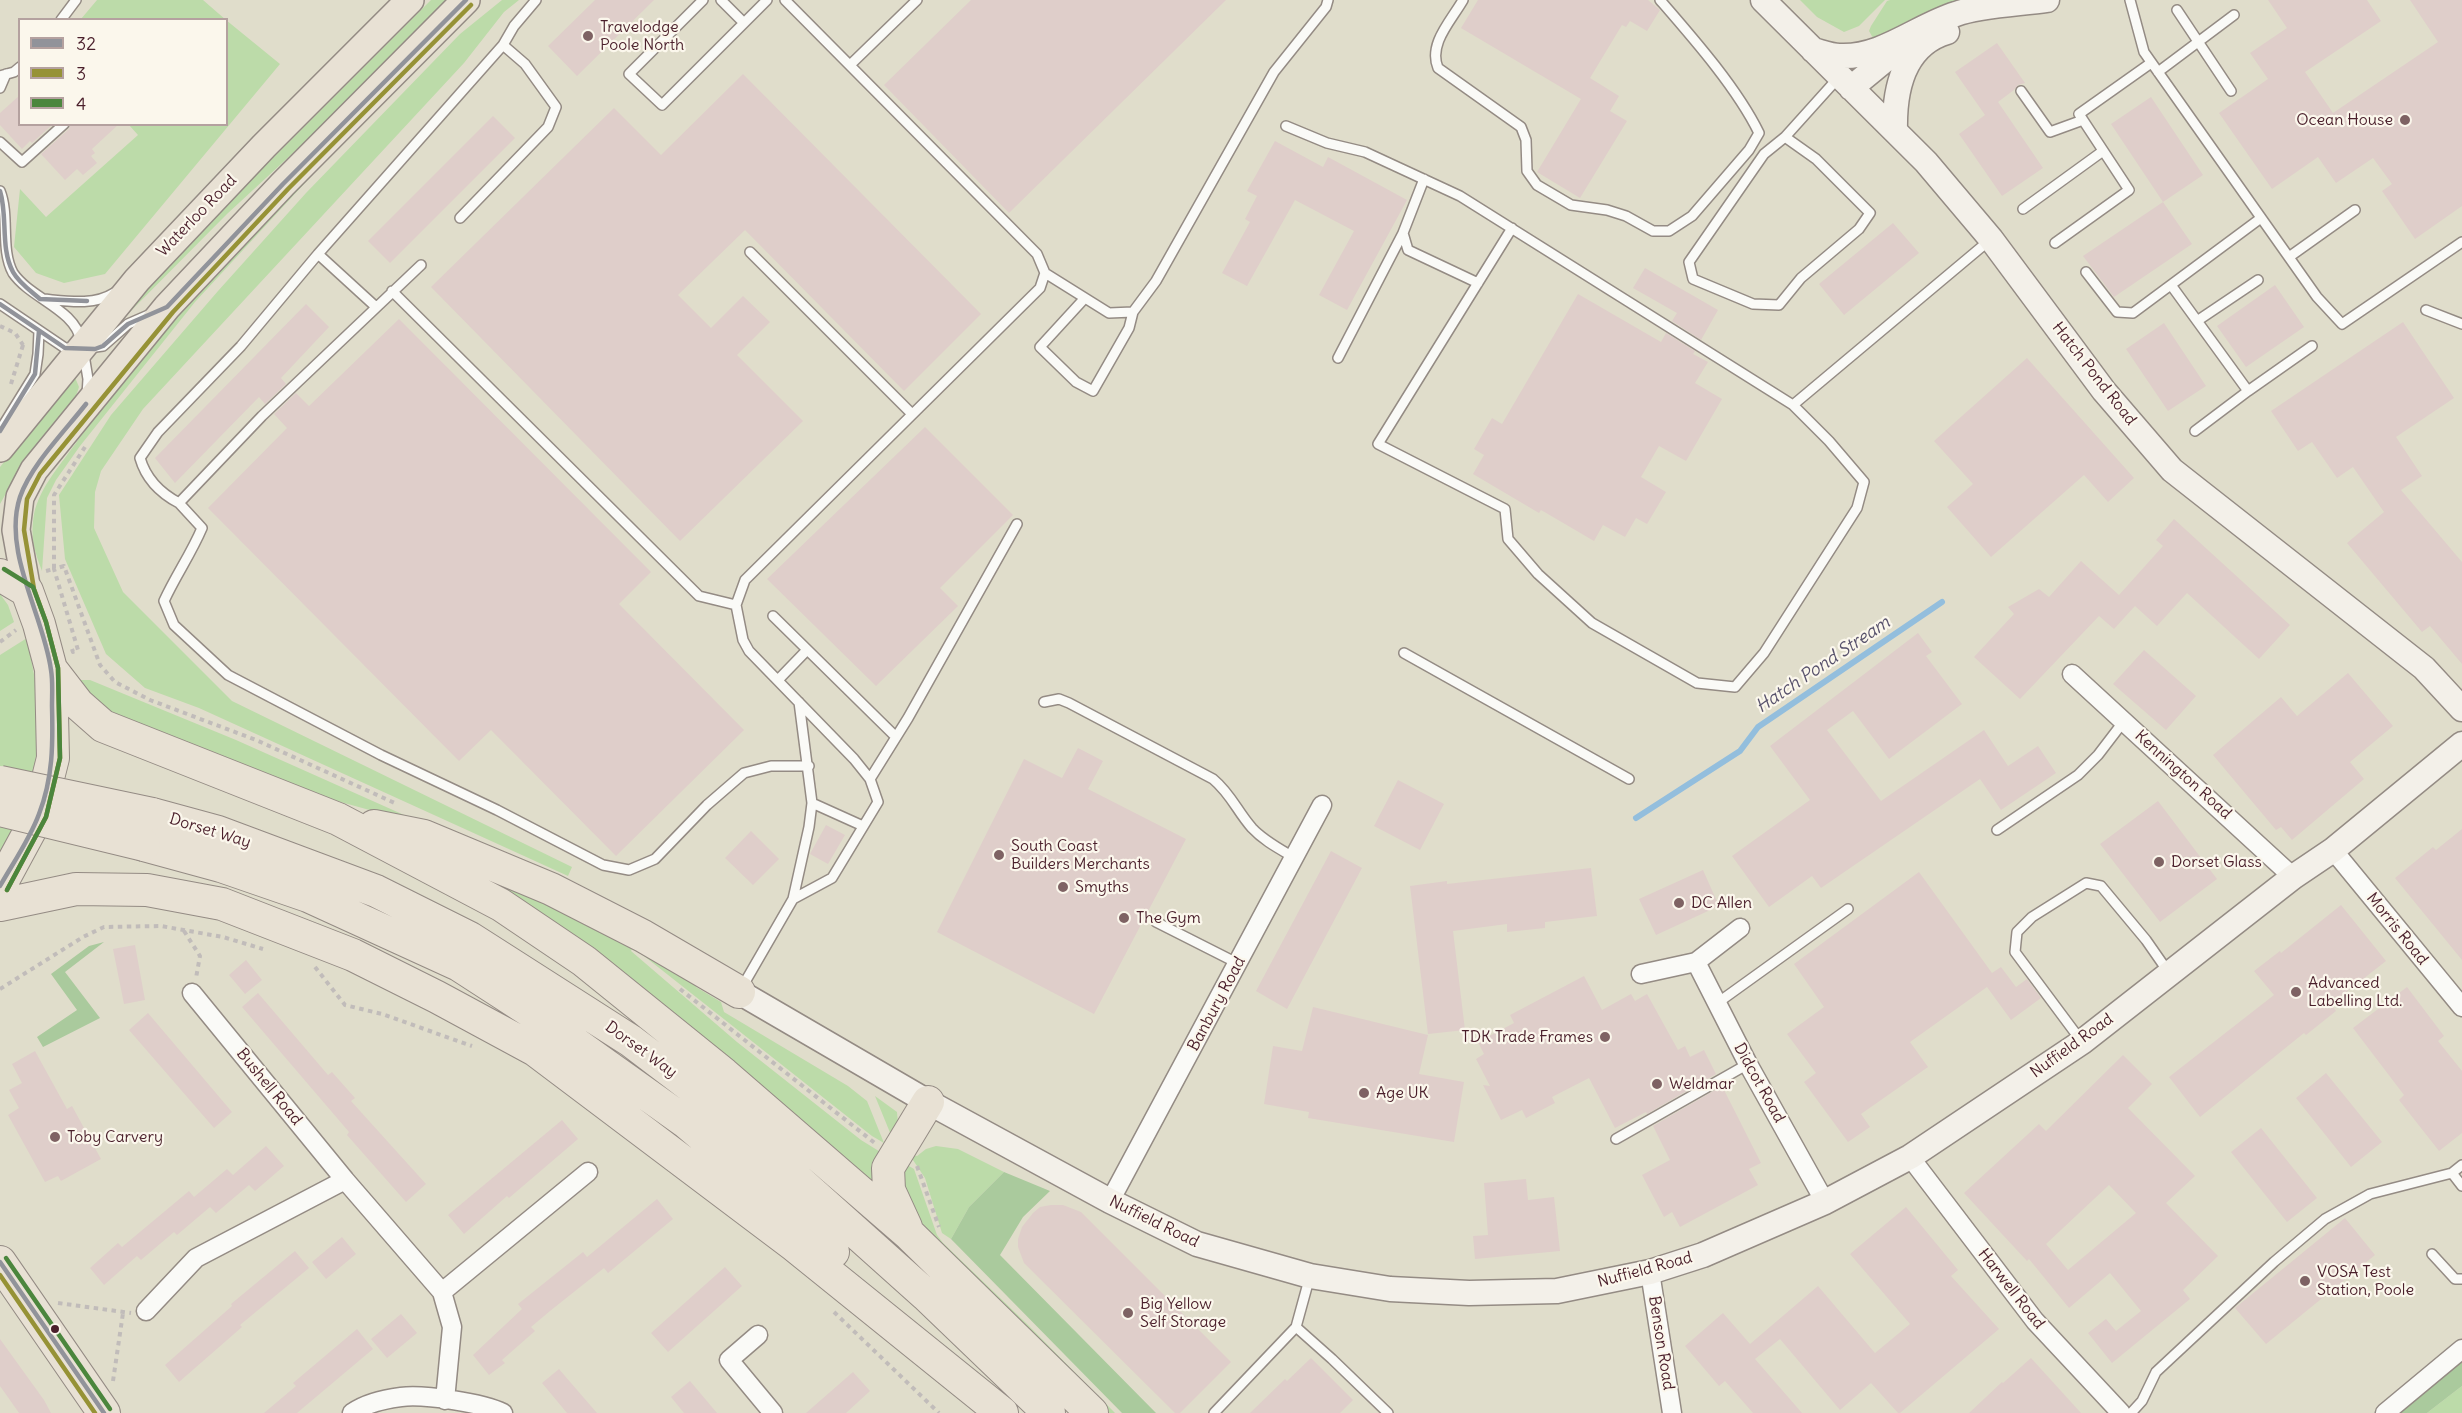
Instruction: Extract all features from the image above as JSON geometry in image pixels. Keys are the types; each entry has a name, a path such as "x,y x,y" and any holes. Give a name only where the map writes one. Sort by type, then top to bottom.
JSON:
{"highway":[{"path":"0,575 37,581 39,624 51,669 52,758 39,814 0,886"},
{"path":"51,669 78,704 103,726 338,819 501,905 584,962 724,1074 910,1235 1092,1413"},
{"name":"Dorset Way","path":"0,782 152,814 218,832 376,891 470,938 631,1041 706,1098 926,1295 1049,1413"},
{"name":"Dorset Way","path":"0,810 221,866 308,896 459,965 530,1011 687,1123 768,1192 1003,1413"},
{"path":"338,819 424,836 551,889 643,936 739,992"},
{"path":"0,905 76,889 147,890 222,904 353,955 437,997 544,1057 795,1246 1003,1413"},
{"path":"910,1235 889,1190 888,1168 928,1102"},
{"path":"0,1262 24,1298 108,1402"}],"main road":[{"name":"Waterloo Road","path":"0,448 137,280 264,146 410,0"},
{"path":"37,581 16,530 20,497 34,470 167,307 283,184 466,0"}],"street":[{"name":"Hatch Pond Road","path":"1763,0 1926,162 1991,239 2104,391 2172,470 2424,668 2462,709"},
{"path":"1813,50 1839,56 1861,54 1896,42 1929,24 1958,13 2047,0"},
{"path":"1895,131 1898,85 1910,57 1934,36 2047,0"},
{"path":"1845,82 1929,24"},
{"name":"Kennington Road","path":"2072,674 2293,877"},
{"name":"Nuffield Road","path":"739,992 928,1102 1110,1201 1197,1244 1310,1276 1390,1289 1519,1293 1578,1287 1650,1272 1703,1255 1825,1202 1910,1157 2082,1042 2293,877 2333,850 2462,744"},
{"name":"Banbury Road","path":"1110,1201 1239,964 1322,805"},
{"name":"Morris Road","path":"2333,850 2462,1007"},
{"path":"1641,974 1696,962 1740,928"},
{"name":"Didcot Road","path":"1696,962 1748,1064 1825,1202"},
{"name":"Bushell Road","path":"192,993 345,1180 442,1292 452,1327 445,1400"},
{"name":"Harwell Road","path":"1910,1157 2035,1321 2121,1413"},
{"path":"442,1292 588,1172"},
{"path":"146,1311 196,1258 345,1180"},
{"name":"Benson Road","path":"1650,1272 1672,1413"},
{"path":"758,1335 729,1360 773,1413"},
{"path":"2385,1413 2462,1349"},
{"path":"352,1413 369,1404 401,1397 487,1406 503,1413"}],"lane":[{"path":"62,18 76,0"},
{"path":"536,0 514,26 503,45 318,254 241,346 158,432 140,458 144,471 156,486 166,496 179,503 202,528 193,549 176,575 165,601 174,625 228,675 381,755 497,810 603,865 630,870 655,859 707,805 744,773 771,766 809,766"},
{"path":"704,0 629,74 662,105 768,0"},
{"path":"721,0 744,23"},
{"path":"785,0 1037,254 1045,273 1109,313 1132,312"},
{"path":"850,65 917,0"},
{"path":"1084,299 1040,347 1076,382 1093,391 1129,328 1132,312 1156,281 1274,72 1326,7 1328,0"},
{"path":"1463,0 1436,46 1434,57 1438,68 1521,126 1526,140 1527,171 1537,185 1570,205 1607,210 1626,216 1653,231 1669,231 1692,216 1749,150 1759,133 1748,110 1660,0"},
{"path":"2130,0 2144,52 2151,63 2317,297 2342,324 2462,242"},
{"path":"2177,10 2231,91"},
{"path":"2158,72 2234,15"},
{"path":"460,218 548,127 556,107 525,64 503,45"},
{"path":"2055,243 2129,190 2079,114 2151,63"},
{"path":"0,88 3,75 18,68"},
{"path":"1785,137 1816,159 1870,213 1859,229 1801,278 1779,305 1753,304 1693,279 1689,261 1764,154 1845,82"},
{"path":"2021,91 2050,132 2083,120"},
{"path":"0,142 22,162 62,126"},
{"path":"1286,126 1327,143 1365,152 1460,195 1793,405 1829,441 1864,482 1857,508 1764,653 1735,687 1697,683 1592,623 1538,574 1508,539 1504,509 1378,444 1512,228"},
{"path":"2023,209 2103,151"},
{"path":"1338,357 1403,233 1424,179"},
{"path":"0,191 4,202 6,256 13,273 40,299 60,311 79,332 88,379 86,404"},
{"path":"2289,257 2355,210"},
{"path":"2086,272 2117,312 2133,313 2261,218"},
{"path":"0,244 4,233"},
{"path":"1403,233 1408,250 1478,283"},
{"path":"1793,405 1991,239"},
{"path":"750,252 912,414"},
{"path":"318,254 376,307"},
{"path":"179,503 262,416 421,265"},
{"path":"793,899 832,878 878,802 870,779 854,759 749,651 743,640 736,605 745,580 1040,288 1045,273"},
{"path":"40,299 79,302 106,298 137,280"},
{"path":"2197,321 2258,280"},
{"path":"2171,285 2248,391"},
{"path":"392,291 699,596 736,605"},
{"path":"0,304 65,348 94,349 104,346 128,324 167,307"},
{"path":"2426,310 2462,324"},
{"path":"0,431 35,374 39,331"},
{"path":"2195,432 2312,346"},
{"path":"870,779 1017,524"},
{"path":"773,616 896,737"},
{"path":"778,680 807,650"},
{"path":"1404,653 1629,779"},
{"path":"1044,702 1059,699 1069,703 1214,779 1227,791 1254,830 1268,842 1295,858"},
{"path":"739,992 793,899 809,826 812,803 799,702"},
{"path":"1997,830 2078,775 2098,755 2124,721"},
{"path":"812,803 863,826"},
{"path":"2082,1042 2015,952 2017,932 2032,917 2086,882 2101,886 2146,940 2169,973"},
{"path":"1716,1004 1848,909"},
{"path":"1156,922 1239,964"},
{"path":"1616,1139 1748,1064"},
{"path":"2132,1413 2142,1401 2157,1372 2274,1262 2325,1219 2370,1194 2452,1173 2462,1166"},
{"path":"2452,1173 2462,1186"},
{"path":"2432,1254 2455,1279 2462,1279"},
{"path":"1214,1413 1296,1327 1310,1276"},
{"path":"1296,1327 1388,1413"}],"path":[{"path":"9,389 23,345"},
{"path":"69,643 73,652 78,650 54,569 54,495 90,440"},
{"path":"37,581 54,569 64,566"},
{"path":"0,642 18,629"},
{"path":"0,990 83,937 104,927 161,926 223,937 273,952"},
{"path":"183,930 200,957 192,993"},
{"path":"313,966 345,1005 382,1014 477,1048"},
{"path":"24,1298 123,1313 108,1402"},
{"path":"832,1311 939,1413"}],"green space":[{"path":"97,0 203,0 224,18 82,18"},
{"path":"431,0 450,0 332,117 227,214 108,334 123,313 226,205"},
{"path":"502,0 519,0 504,12 464,63 143,409 101,471 95,492 94,528 123,592 232,701 572,867 568,876 199,708 145,688 106,654 65,559 59,495 111,415 218,291 306,193 460,34"},
{"path":"1800,0 1885,0 1859,26 1844,32 1817,17"},
{"path":"1970,0 1873,38 1869,31 1871,26 1887,1"},
{"path":"228,22 280,64 105,274 64,283 36,273 14,247 20,189 46,217 138,135 130,126 228,126"},
{"path":"376,106 195,302 80,446 56,480 47,498 42,571 32,530 34,514 41,494 59,466 112,395 183,309"},
{"path":"74,375 79,387 70,407 26,458 0,504 0,467"},
{"path":"0,594 8,605 14,622 0,631"},
{"path":"27,638 37,690 38,738 35,765 8,843 0,857 0,655"},
{"path":"73,680 90,680 236,740 431,827 308,793 121,724"},
{"path":"439,850 634,944 631,951 737,1042 861,1140 882,1153 875,1193"},
{"path":"104,942 65,972 100,1018 43,1047 37,1037 77,1010 51,974 89,946"},
{"path":"641,949 695,981 696,987 721,1002 724,1012 848,1086 867,1101 884,1143 872,1136 639,952"},
{"path":"875,1096 897,1112 898,1124 891,1135"},
{"path":"936,1146 958,1149 1004,1172 969,1207 951,1239 942,1233 925,1178 909,1154 917,1156 926,1149"},
{"path":"904,1163 914,1169 937,1235 943,1243 1115,1413 1107,1413 905,1208 899,1169"},
{"path":"1004,1172 1050,1191 1023,1217 1000,1255 1156,1413 1122,1413 951,1239 969,1207"},
{"path":"2462,1349 2462,1386 2427,1413 2385,1413"},
{"path":"2462,1386 2462,1413 2427,1413"}],"building":[{"name":"Travelodge Poole North","path":"595,0 654,0 577,76 548,46"},
{"path":"971,0 1226,0 1009,213 884,85"},
{"path":"1478,0 1648,0 1660,10 1647,31 1630,21 1626,27 1622,25 1590,78 1619,96 1610,111 1627,121 1580,198 1537,172 1581,99 1461,28"},
{"name":"Ocean House","path":"2268,0 2367,0 2381,21 2305,72 2333,113 2438,42 2410,0 2462,0 2462,206 2415,239 2382,191 2392,184 2373,158 2336,183 2318,157 2272,189 2219,113 2268,79 2250,53 2287,28"},
{"path":"1997,43 2025,83 2018,85 1998,102 2043,168 2002,196 1959,134 1985,115 1955,72"},
{"path":"743,74 981,314 904,391 745,230 678,295 711,328 743,296 770,322 737,355 803,421 680,541 431,287 614,108 661,155"},
{"path":"18,97 18,126 51,126 22,149 0,125 0,113"},
{"path":"2151,97 2203,175 2163,202 2111,124"},
{"path":"493,116 515,138 390,263 368,241"},
{"path":"70,126 117,126 92,149 95,153 91,156 97,163 83,175 77,169 65,180 41,154"},
{"path":"1275,141 1323,167 1328,157 1407,200 1347,310 1319,295 1354,231 1295,200 1247,286 1222,273 1250,222 1245,219 1257,196 1247,191"},
{"path":"2163,202 2192,244 2114,297 2083,256"},
{"path":"1893,223 1919,253 1844,315 1819,284"},
{"path":"1645,268 1718,310 1701,340 1672,321 1677,313 1633,288"},
{"path":"2275,285 2304,327 2246,367 2217,326"},
{"path":"1578,294 1661,342 1666,333 1695,351 1693,354 1708,362 1695,383 1722,399 1686,461 1659,446 1641,477 1666,492 1647,524 1636,518 1625,537 1603,525 1594,541 1541,510 1539,513 1473,474 1484,455 1474,449 1492,418 1502,424"},
{"path":"306,304 329,327 281,378 286,384 265,404 259,397 175,483 155,458"},
{"path":"399,319 651,572 619,604 744,730 616,856 491,730 459,761 208,508 287,428 274,414 296,393 309,406"},
{"path":"2403,322 2454,398 2396,437 2422,476 2401,490 2462,562 2462,664 2430,626 2422,632 2347,543 2384,512 2353,467 2337,478 2312,442 2298,451 2271,411"},
{"path":"2164,323 2206,386 2168,411 2126,349"},
{"path":"2027,358 2134,478 2108,502 2084,475 1991,557 1947,507 1973,484 1934,441"},
{"path":"925,427 1013,515 940,588 958,606 876,686 767,579"},
{"path":"2174,519 2290,625 2259,659 2187,593 2157,626 2135,606 2114,629 2099,616 2020,699 1974,657 2014,614 2008,607 2039,589 2049,597 2081,561 2119,595 2163,546 2156,540"},
{"path":"1918,633 1932,652 1926,656 1962,704 1889,759 1853,711 1827,730 1881,801 1984,730 2008,766 2038,746 2056,773 2001,810 1980,779 1821,888 1812,876 1769,907 1732,856 1810,800 1770,746"},
{"path":"2144,650 2196,696 2166,730 2113,684"},
{"path":"2348,673 2393,726 2350,762 2364,779 2292,840 2281,827 2276,830 2213,755 2281,697 2297,716"},
{"path":"1078,748 1103,761 1088,789 1186,839 1094,1014 937,932 1024,759 1062,778"},
{"path":"1398,780 1444,804 1420,850 1374,826"},
{"name":"Dorset Glass","path":"2158,801 2217,879 2160,922 2100,844"},
{"path":"826,825 845,835 828,864 810,854"},
{"path":"2462,829 2462,960 2395,878 2433,847 2436,850"},
{"path":"751,831 779,859 753,885 725,858"},
{"path":"1331,851 1362,868 1287,1009 1256,991"},
{"path":"1591,868 1597,916 1545,922 1545,928 1507,932 1507,924 1453,931 1465,1030 1428,1034 1410,886"},
{"name":"DC Allen","path":"1703,870 1719,906 1656,935 1639,899"},
{"path":"1919,872 1992,973 2001,967 2016,987 2027,979 2041,998 2011,1020 1987,987 1910,1042 1928,1067 1861,1114 1870,1127 1848,1142 1804,1082 1816,1073 1787,1034 1824,1007 1794,964"},
{"path":"2341,905 2386,961 2331,1004 2336,1011 2306,1035 2304,1033 2200,1117 2169,1077 2274,995 2254,971 2280,951 2281,953"},
{"path":"135,945 145,1000 124,1004 113,949"},
{"path":"246,960 262,980 245,994 229,975"},
{"path":"1584,976 1602,1010 1631,994 1635,1001 1647,994 1678,1050 1685,1046 1690,1057 1704,1050 1716,1074 1647,1114 1646,1112 1615,1128 1589,1078 1552,1097 1555,1103 1526,1118 1522,1110 1501,1120 1483,1085 1490,1086 1476,1059 1484,1054 1478,1042 1514,1023 1510,1015"},
{"path":"2407,987 2444,1036 2438,1041 2462,1071 2462,1133 2439,1151 2399,1100 2404,1095 2353,1028"},
{"path":"258,993 328,1075 332,1072 355,1098 351,1101 426,1184 406,1202 347,1135 349,1132 242,1007"},
{"name":"Age UK","path":"1313,1007 1428,1035 1419,1074 1464,1082 1454,1142 1308,1118 1309,1112 1264,1104 1273,1046 1302,1051"},
{"path":"148,1013 232,1112 214,1128 129,1030"},
{"name":"Toby Carvery","path":"35,1051 67,1109 72,1106 101,1159 61,1181 58,1176 45,1182 8,1115 19,1108 9,1090 22,1083 12,1064"},
{"path":"2123,1055 2152,1084 2128,1108 2195,1176 2166,1203 2218,1256 2183,1290 2190,1299 2112,1363 2088,1333 2106,1319 2116,1331 2141,1311 2110,1273 2069,1308 2029,1259 2027,1261 1964,1193 2039,1124 2046,1131","holes":["2109,1185 2136,1213 2068,1270 2046,1244"]},
{"path":"2326,1073 2382,1142 2351,1167 2296,1098"},
{"path":"1722,1086 1761,1163 1749,1169 1758,1185 1680,1227 1672,1212 1664,1217 1642,1175 1670,1160 1653,1126"},
{"path":"562,1120 578,1139 464,1234 448,1215"},
{"path":"2261,1128 2317,1198 2287,1222 2231,1152"},
{"path":"266,1146 284,1166 255,1191 249,1185 216,1213 210,1207 177,1235 174,1232 141,1260 137,1256 104,1285 90,1268 118,1243 122,1247 189,1191 194,1197 227,1169 233,1175"},
{"path":"1526,1179 1528,1200 1554,1197 1560,1251 1475,1259 1473,1236 1488,1235 1484,1183"},
{"path":"657,1199 673,1219 608,1273 604,1268 531,1327 535,1331 502,1360 505,1363 489,1375 473,1355 522,1309 518,1304 583,1252 587,1257"},
{"name":"Big Yellow Self Storage","path":"1063,1205 1081,1212 1231,1362 1180,1413 1175,1413 1024,1263 1018,1247 1022,1227 1040,1207"},
{"path":"1906,1207 1958,1270 1951,1276 1999,1329 1900,1413 1871,1383 1840,1410 1780,1339 1755,1359 1802,1413 1753,1413 1725,1381 1719,1386 1685,1346 1723,1313 1750,1344 1818,1286 1875,1353 1910,1324 1850,1254"},
{"name":"VOSA Test Station, Poole","path":"2345,1218 2375,1255 2266,1344 2235,1308"},
{"path":"342,1237 356,1254 326,1279 312,1262"},
{"path":"295,1251 309,1268 240,1325 242,1327 179,1382 165,1365 232,1306 231,1304"},
{"path":"725,1267 742,1286 668,1352 651,1333"},
{"path":"401,1314 417,1333 387,1358 371,1339"},
{"path":"357,1329 373,1349 297,1413 264,1413 296,1386 293,1383"},
{"path":"0,1339 51,1413 19,1413 0,1386"},
{"path":"1311,1358 1353,1400 1340,1413 1250,1413 1285,1379 1287,1381"},
{"path":"2031,1358 2081,1413 1969,1413 2002,1382"},
{"path":"559,1369 597,1413 567,1413 542,1383"},
{"path":"853,1372 870,1391 846,1413 806,1413"},
{"path":"690,1381 717,1413 684,1413 671,1397"}],"waterway":[{"name":"Hatch Pond Stream","path":"1636,818 1740,751 1758,727 1942,602"}],"transit line":[{"name":"32","path":"0,304 65,348 95,349 103,346 128,324 167,307 283,184 466,0"},
{"name":"3","path":"7,890 46,817 60,758 58,668 46,622 34,589 24,530 27,499 40,474 173,312 288,189 471,5"},
{"name":"32","path":"0,191 4,211 5,243 9,263 16,276 40,299 87,301"},
{"name":"32","path":"0,431 35,374 39,331"},
{"name":"32","path":"0,886 26,842 44,801 50,774 52,747 51,670 41,628 20,562 16,540 16,518 20,497 32,473 86,404"},
{"name":"4","path":"4,569 33,587 46,622 58,668 60,758 46,817 7,890"},
{"name":"4","path":"6,1258 110,1409"},
{"name":"32","path":"0,1262 104,1413"},
{"name":"3","path":"0,1275 95,1413"}],"place":[{"name":"Travelodge Poole North","path":"588,36"},
{"name":"Ocean House","path":"2405,120"},
{"name":"South Coast Builders Merchants","path":"999,855"},
{"name":"Dorset Glass","path":"2159,862"},
{"name":"Smyths","path":"1063,887"},
{"name":"DC Allen","path":"1679,903"},
{"name":"The Gym","path":"1124,918"},
{"name":"Advanced Labelling Ltd.","path":"2296,992"},
{"name":"TDK Trade Frames","path":"1605,1037"},
{"name":"Weldmar","path":"1657,1084"},
{"name":"Age UK","path":"1364,1093"},
{"name":"Toby Carvery","path":"55,1137"},
{"name":"VOSA Test Station, Poole","path":"2305,1281"},
{"name":"Big Yellow Self Storage","path":"1128,1313"}]}
